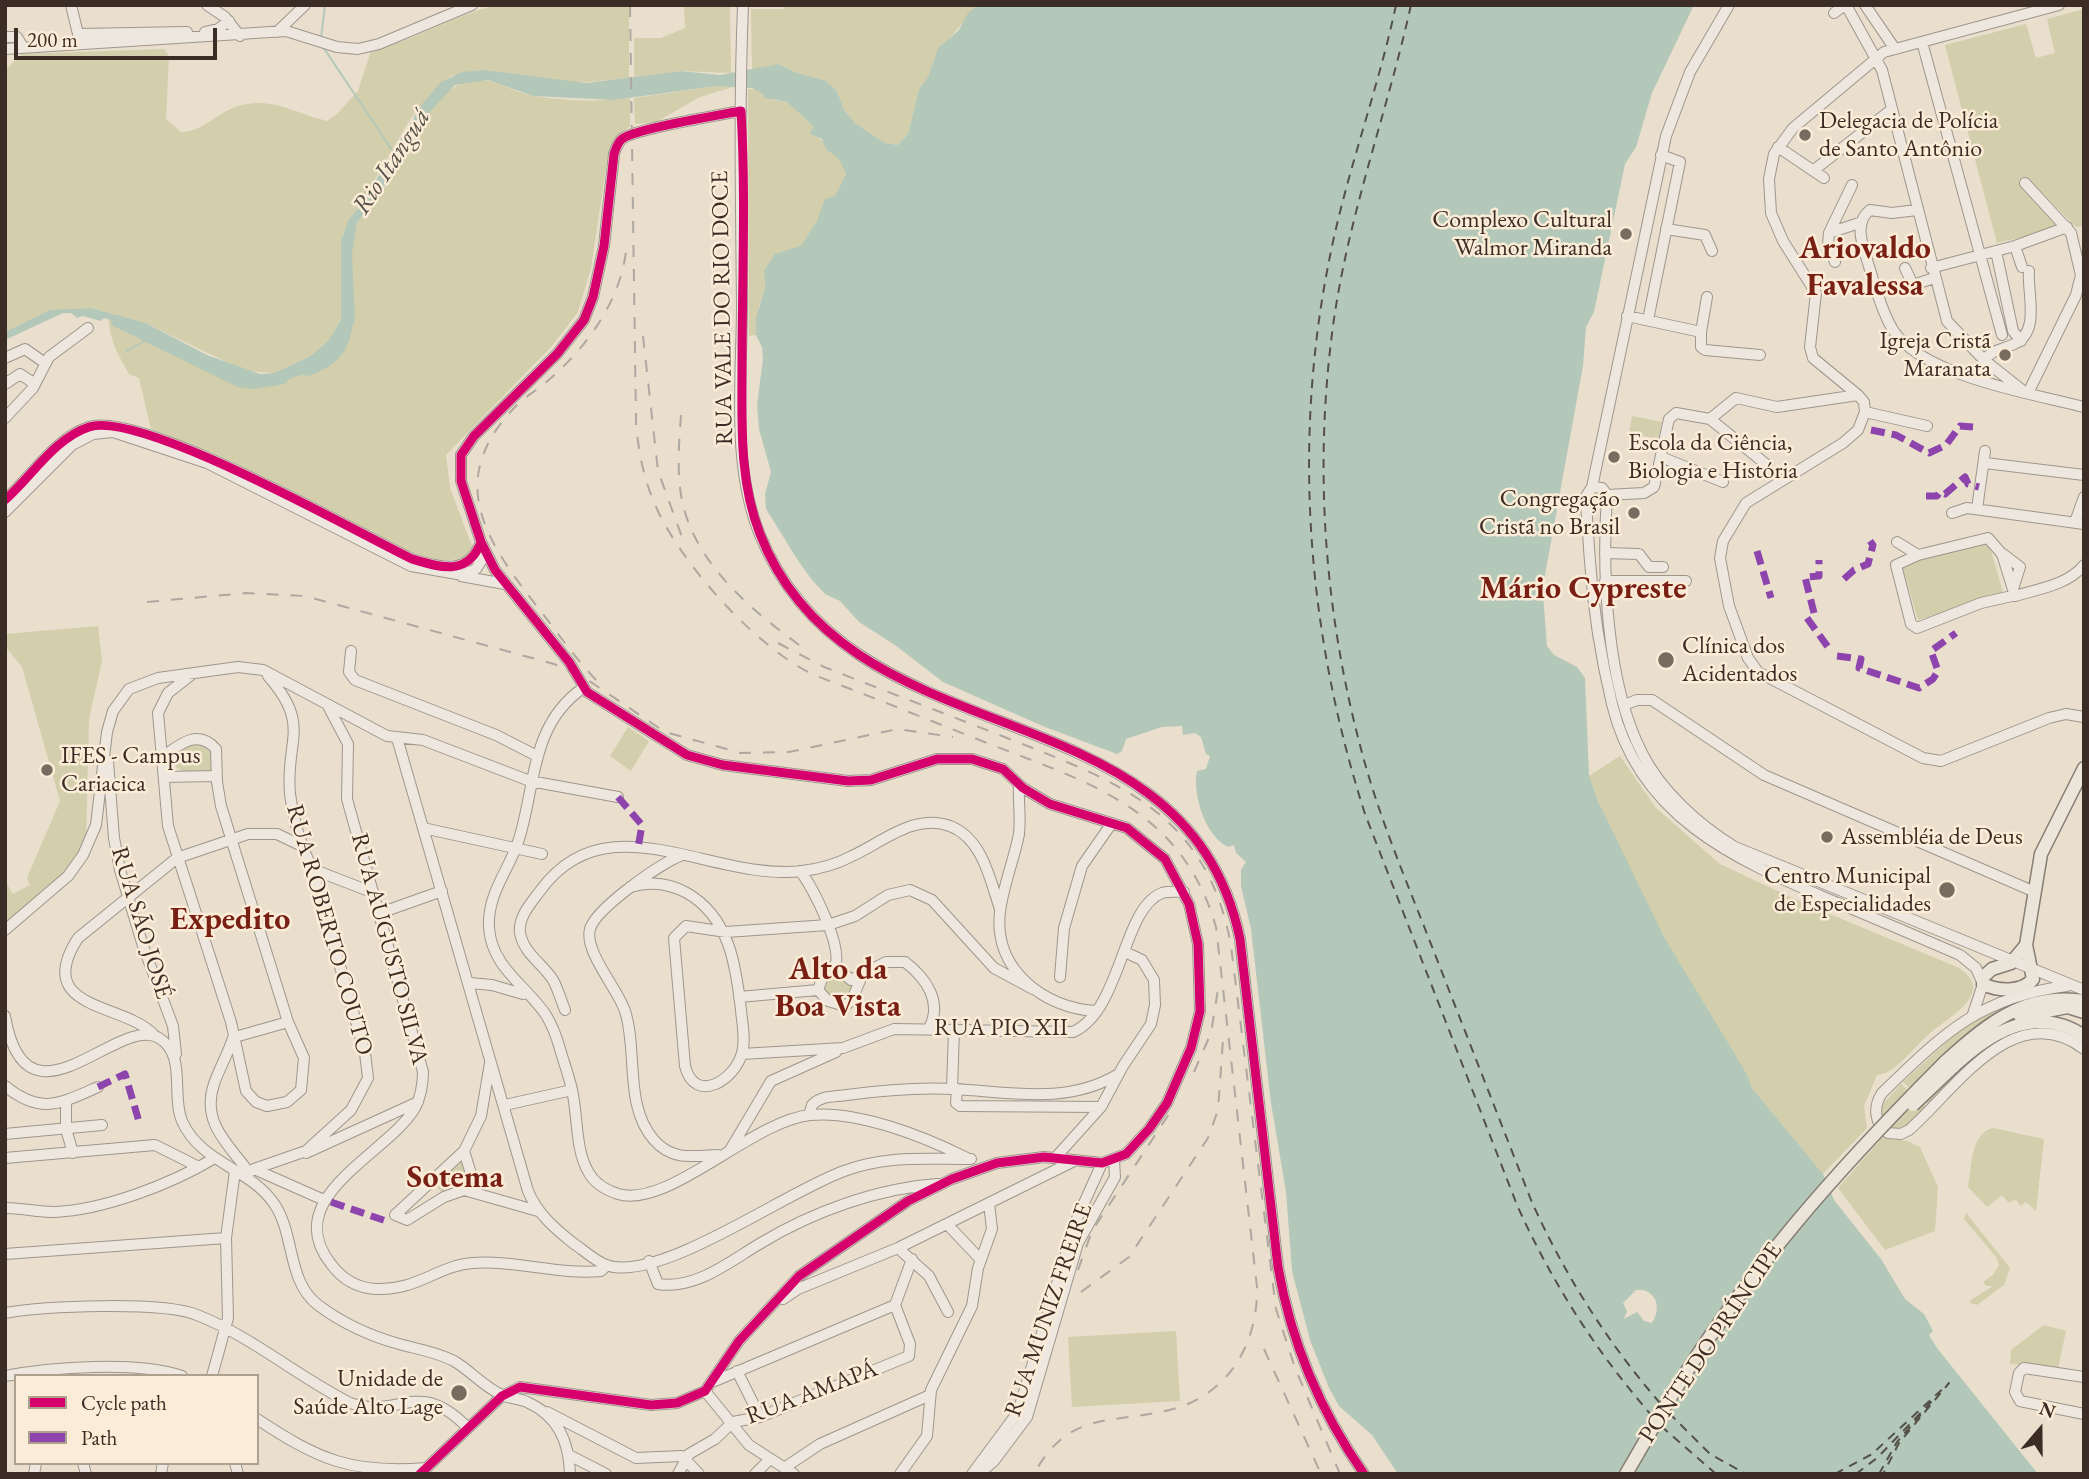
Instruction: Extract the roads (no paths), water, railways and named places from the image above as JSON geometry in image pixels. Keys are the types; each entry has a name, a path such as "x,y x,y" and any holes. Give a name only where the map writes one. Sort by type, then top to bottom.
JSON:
{"main road":[{"path":"2026,946 2011,963 1992,969 1983,981 2003,990 2029,984 2033,979 2026,946 2044,844 2084,768"},
{"path":"1948,1065 1986,1026 2017,1008 2045,1000 2084,1001"},
{"path":"1948,1065 2009,1020 2024,1014 2068,1007 2084,1012"},
{"path":"1976,1045 2003,1029 2030,1022 2054,1024 2084,1036"},
{"name":"PONTE DO PRÍNCIPE","path":"1626,1474 1696,1357 1760,1264 1861,1146 1948,1065"},
{"name":"PONTE DO PRÍNCIPE","path":"1634,1474 1702,1361 1773,1260 1867,1152 1948,1065"}],"street":[{"path":"71,5 79,39"},
{"path":"207,5 229,21 240,36"},
{"path":"277,32 305,5"},
{"path":"79,39 240,36 293,32 327,44 358,49 379,44 472,5"},
{"name":"RUA VALE DO RIO DOCE","path":"743,5 741,111 745,465 755,522 780,572 804,608 835,639 862,658 946,700 1097,762 1141,786 1183,823 1223,881 1232,904 1244,964 1278,1267 1286,1304 1304,1365 1321,1404 1364,1474"},
{"path":"1729,5 1690,72 1661,155 1592,487 1586,493 1593,598 1624,705 1642,753 1664,785 1733,851 1836,888 2011,963 2084,990"},
{"path":"1865,5 1895,49"},
{"path":"2059,5 1895,49 1877,57 1793,128 1778,147 1769,173 1772,213 1783,242 1816,293 1811,353 1816,364 1858,395 1864,402 1865,412 1858,430 1843,443 1746,503 1723,541 1720,558 1737,628 1753,666 1765,677 1832,713 1933,760 1941,761 2057,715 2084,717"},
{"path":"1834,13 1846,7 1877,57 1932,273 1947,321 1984,360 2025,391"},
{"path":"5,48 79,39 208,32 229,21"},
{"path":"5,37 17,37 23,47"},
{"path":"1922,42 2002,335"},
{"path":"1814,170 1891,110"},
{"path":"259,1420 307,1448 348,1466 388,1472 423,1471 502,1395 527,1386 637,1404 666,1405 705,1391 739,1341 808,1268 890,1212 942,1183 983,1167 1028,1158 1056,1157 1102,1163 1114,1160 1134,1146 1161,1113 1182,1070 1198,1027 1198,944 1193,918 1184,892 1159,852 1136,833 1112,822 1050,804 1019,785 996,765 962,758 937,760 871,780 848,782 723,765 673,749 583,688 569,662 502,580 485,553 460,475 461,454 474,436 557,354 584,320 598,275 614,154 619,142 628,136 682,122 741,111"},
{"path":"1778,147 1824,178"},
{"path":"1648,320 1680,162 1661,155"},
{"path":"2025,183 2067,227 2080,260 2080,288 2025,391"},
{"path":"1835,262 1828,245 1829,233 1838,208 1852,185"},
{"path":"1917,210 1892,213 1870,210 1862,222 1860,236 1889,322 1900,339 1925,357 1967,376 2084,407"},
{"path":"1829,233 1862,222"},
{"path":"1905,268 1913,285 1932,273 2067,227"},
{"path":"1666,229 1705,235 1712,251"},
{"path":"1984,360 1992,351 2021,341 2030,327 2026,269 2015,246"},
{"path":"1996,251 2012,331 2021,341"},
{"path":"1707,297 1701,332 1703,350 1760,355"},
{"path":"1627,316 1701,332"},
{"path":"5,418 35,384 45,363 88,328"},
{"path":"5,358 26,349 45,363"},
{"path":"5,384 20,374 35,384"},
{"path":"1710,419 1736,398 1777,407 1858,395"},
{"path":"1865,412 1927,426"},
{"path":"1586,501 1596,508 1607,498 1649,491 1656,482 1672,415 1710,419 1768,465"},
{"path":"5,500 73,434 94,425 115,425 202,454 412,559 445,566 462,565 502,580"},
{"path":"5,512 77,441 93,434 113,432 207,463 401,562 453,575 502,580"},
{"path":"1977,509 1985,450"},
{"path":"1661,457 1723,482"},
{"path":"1985,463 2084,475"},
{"path":"1592,487 1603,488 1607,498 1605,582 1612,704 1619,727 1657,792 1695,830 1733,851 1831,900 1961,955 1983,981 1973,1014"},
{"path":"1952,513 1963,508 1977,509 2079,523 2084,496"},
{"path":"2014,592 2020,567 2002,554 1988,538 1918,555 1899,561 1896,567 1915,628 2014,592 2068,579 2084,565"},
{"path":"462,565 474,558 481,541"},
{"path":"1897,542 1918,555"},
{"path":"1605,552 1639,554 1650,567 1663,567"},
{"path":"453,575 475,569 485,553"},
{"path":"1605,582 1686,581"},
{"path":"351,651 349,672 355,680 489,732 537,757"},
{"path":"5,930 68,876 83,855 96,825 106,743 113,711 129,689 158,678 239,667 263,670 328,706 397,738 423,740 530,781 618,797"},
{"name":"RUA ROBERTO COUTO","path":"245,1172 299,1155 351,1110 368,1078 365,1053 312,869 302,845 290,796 295,720 286,698 263,670"},
{"path":"161,758 185,740 202,740 216,749 219,799 288,1022 301,1050 304,1076 301,1090 281,1105 261,1105 246,1091 234,1035 177,858 166,813 157,721 160,705 176,684 191,675"},
{"path":"583,688 571,696 559,711 537,757 515,848 494,892 489,918 490,936 502,966 534,1001 551,1026 572,1090 587,1171 611,1191 629,1196 648,1195 672,1185 719,1155 772,1128 809,1115 833,1115 886,1126 971,1159 983,1167"},
{"path":"1624,705 1637,700 1652,700 1764,775 2035,892"},
{"name":"RUA AUGUSTO SILVA","path":"324,1200 334,1187 402,1124 418,1102 423,1080 421,1055 346,794 348,744 328,706"},
{"path":"397,738 528,1191 538,1211 568,1239 607,1265 618,1267 649,1261 714,1237 845,1170 907,1157 971,1159"},
{"name":"RUA SÃO JOSÉ","path":"106,743 114,838 143,946 173,1026 176,1103 183,1123 213,1159"},
{"path":"163,777 216,776"},
{"path":"1019,785 1019,832 1000,909 1000,928 1007,956 1015,971 1033,989"},
{"path":"1060,977 1064,928 1079,873 1084,860 1112,822"},
{"path":"565,1010 552,980 528,951 520,935 523,915 545,884 573,859 603,846 629,846 757,871 800,871 853,856 911,825 941,824 959,831 973,843 1000,909"},
{"path":"423,828 542,854"},
{"path":"176,1061 168,1045 137,1022 88,1003 77,995 68,979 68,961 78,938 177,858 231,838 268,833 284,836 302,845"},
{"path":"680,856 651,871 631,887 597,918 589,933 595,955 626,1016 633,1080 643,1121 652,1138 674,1154 688,1157 719,1155"},
{"path":"312,869 374,893"},
{"path":"800,871 828,925 838,958 835,967 826,972 818,990"},
{"path":"631,887 651,883 679,889 706,905 726,932 739,997 742,1054 730,1075 720,1084 697,1085 687,1074 674,939 680,929 690,925 726,932 828,925 855,916 897,892 918,891 940,908 995,968 1067,1008 1097,1012"},
{"path":"1831,900 1836,888"},
{"path":"380,913 442,891"},
{"name":"RUA PIO XII","path":"742,1054 843,1048 885,1031 929,1028 1066,1033 1087,1025 1097,1012 1147,904 1161,893 1184,892"},
{"path":"1056,1157 1101,1107 1117,1075 1147,1033 1155,1005 1154,980 1142,960 1125,952"},
{"path":"818,990 828,1002 841,1006 849,1003 860,982 886,962 905,962 929,989 935,1001 935,1015 929,1028"},
{"path":"835,967 848,979 860,982"},
{"path":"469,983 506,988 534,1001"},
{"path":"2071,986 2011,996 1973,1014 1934,1044 1882,1093 1877,1101 1876,1115 1885,1131 1896,1135 1909,1130 1988,1054 2017,1036 2036,1032 2058,1035 2084,1049"},
{"path":"739,997 818,990"},
{"path":"5,1016 9,1037 18,1054 32,1066 46,1070 74,1066 135,1035 155,1036"},
{"path":"234,1035 288,1022"},
{"path":"954,1030 954,1089 956,1103 962,1107 1101,1107"},
{"path":"234,1035 213,1087 210,1115 216,1129 245,1172 267,1195 280,1214 300,1282 315,1302 368,1333 454,1362 502,1395 527,1402 543,1412 559,1425 569,1455 570,1474"},
{"path":"730,1150 771,1081 843,1048"},
{"path":"491,1059 481,1116 464,1151 395,1215 407,1220 451,1193 464,1190 490,1200 538,1211"},
{"path":"809,1115 812,1104 822,1098 880,1089 954,1089 1052,1095 1093,1087 1117,1075"},
{"path":"6,1087 23,1100 55,1105 98,1087"},
{"path":"505,1105 572,1090"},
{"path":"66,1101 66,1129 73,1153"},
{"path":"299,1155 319,1149 376,1119 418,1102"},
{"path":"5,1134 102,1125"},
{"path":"5,1158 155,1145 199,1167"},
{"path":"464,1151 477,1193"},
{"path":"5,1208 48,1212 74,1209 152,1189 213,1159 324,1200 318,1225 323,1252 343,1277 364,1287 386,1289 414,1285 468,1263 576,1272 601,1270 607,1265"},
{"path":"772,1308 798,1289 898,1248 1076,1160"},
{"name":"RUA MUNIZ FREIRE","path":"972,1474 1016,1417 1078,1243 1115,1177 1114,1160"},
{"name":"RUA MUNIZ FREIRE","path":"979,1474 994,1461 1027,1418 1076,1221 1102,1163"},
{"path":"213,1374 228,1313 226,1238 245,1172"},
{"path":"649,1261 658,1284 671,1286 736,1260 760,1243 842,1205 905,1187 942,1183"},
{"path":"900,1474 927,1436 930,1395 972,1306 980,1259 992,1229 989,1203"},
{"path":"947,1224 980,1259"},
{"path":"5,1254 226,1238"},
{"path":"898,1248 929,1276 948,1311"},
{"path":"714,1381 895,1306 912,1259"},
{"name":"RUA AMAPÁ","path":"686,1461 689,1454 715,1439 730,1424 760,1417 909,1356 909,1344 895,1306"},
{"path":"5,1313 160,1308 186,1311 224,1329 350,1402 369,1406 436,1402 450,1410 468,1428"},
{"path":"949,1350 950,1334"},
{"path":"55,1374 151,1368 174,1374"},
{"path":"2084,1377 2024,1368 2019,1373 2015,1391 2016,1397 2025,1403 2084,1414"},
{"path":"737,1371 760,1417"},
{"path":"705,1391 749,1445 794,1474"},
{"path":"784,1468 820,1444 930,1395"},
{"path":"543,1412 556,1414 636,1458 679,1456 699,1474"},
{"path":"569,1455 606,1474"},
{"path":"755,1474 770,1459"},
{"path":"678,1474 686,1461"}],"water":[{"path":"978,5 1694,5 1652,93 1636,147 1625,164 1594,312 1586,327 1583,366 1545,575 1543,594 1547,646 1554,655 1577,667 1585,678 1589,775 1598,801 1664,937 1748,1076 1752,1088 1823,1174 1834,1200 1881,1259 1905,1299 1924,1314 1933,1331 1929,1335 1937,1348 2038,1474 1398,1474 1372,1435 1339,1406 1310,1340 1292,1271 1286,1192 1271,1103 1251,929 1241,886 1241,870 1246,862 1236,853 1234,845 1228,847 1220,842 1202,814 1197,792 1197,771 1206,769 1210,756 1206,754 1201,737 1195,733 1183,735 1182,726 1162,727 1126,739 1122,751 1117,754 1045,727 943,682 895,645 859,622 840,601 825,594 797,559 766,509 765,494 771,472 759,429 757,405 763,359 762,347 756,335 756,318 765,287 764,270 775,254 801,246 817,221 825,199 835,196 846,174 839,159 826,149 822,139 810,134 813,126 787,102 764,98 763,94 752,88 716,86 614,100 533,96 488,80 455,85 421,121 393,175 357,223 352,254 355,321 341,346 314,371 277,383 240,377 164,345 141,329 104,318 100,321 63,313 5,340 5,332 50,310 91,308 146,323 207,355 260,374 274,373 309,357 328,341 341,320 341,240 348,221 362,203 422,104 441,82 462,72 484,70 586,83 681,71 720,75 779,64 826,81 837,91 844,110 855,123 885,143 898,145 908,134 919,89 928,77 938,48 959,30 968,13","holes":["1636,1290 1648,1292 1657,1304 1652,1323 1644,1321 1637,1312 1624,1319 1627,1311 1623,1303"]}],"waterway":[{"path":"321,38 325,5"},
{"path":"323,47 394,153"},
{"name":"Rio Itanguá","path":"117,321 239,381 254,383 283,378"},
{"name":"Rio Itanguá","path":"307,370 334,355 346,328"},
{"path":"127,351 152,337"}],"railway":[{"path":"630,5 636,422 649,491 664,524 720,600 767,644 791,662 814,675 1061,772 1096,788 1156,827 1180,854 1201,887 1216,927 1257,1287 1252,1328 1236,1363 1210,1391 1193,1402 1173,1409 1113,1419 1078,1429 1062,1438 1034,1474"},
{"path":"596,680 566,645 502,558 480,509 477,484 482,458 495,432 518,404 573,357 598,325 616,289 626,251"},
{"path":"643,336 658,471 682,537"},
{"path":"681,415 681,495 697,542 726,582 763,617 802,647"},
{"path":"147,602 246,593 305,596 554,664 582,676 665,732 741,753 789,752 898,729 953,737"},
{"path":"778,643 824,667 1044,752 1118,787 1150,807 1178,832 1201,863 1219,900 1231,946 1276,1309 1295,1368 1340,1474"},
{"path":"1194,1072 1211,1033 1218,989"},
{"path":"1081,1292 1129,1257 1208,1138 1218,1110 1223,1040"},
{"path":"1078,1270 1092,1231 1171,1111"},
{"path":"1264,1349 1321,1474"}],"place":[{"name":"Delegacia de Polícia de Santo Antônio","path":"1805,135"},
{"name":"Complexo Cultural Walmor Miranda","path":"1626,234"},
{"name":"Igreja Cristã Maranata","path":"2005,355"},
{"name":"Escola da Ciência, Biologia e História","path":"1614,457"},
{"name":"Congregação Cristã no Brasil","path":"1634,513"},
{"name":"Clínica dos Acidentados","path":"1666,660"},
{"name":"IFES - Campus Cariacica","path":"47,770"},
{"name":"Assembléia de Deus","path":"1827,837"},
{"name":"Centro Municipal de Especialidades","path":"1947,890"},
{"name":"Unidade de Saúde Alto Lage","path":"459,1393"}],"district":[{"name":"Ariovaldo Favalessa","path":"1865,268"},
{"name":"Mário Cypreste","path":"1583,589"},
{"name":"Expedito","path":"230,920"},
{"name":"Alto da Boa Vista","path":"838,988"},
{"name":"Sotema","path":"455,1178"}]}
